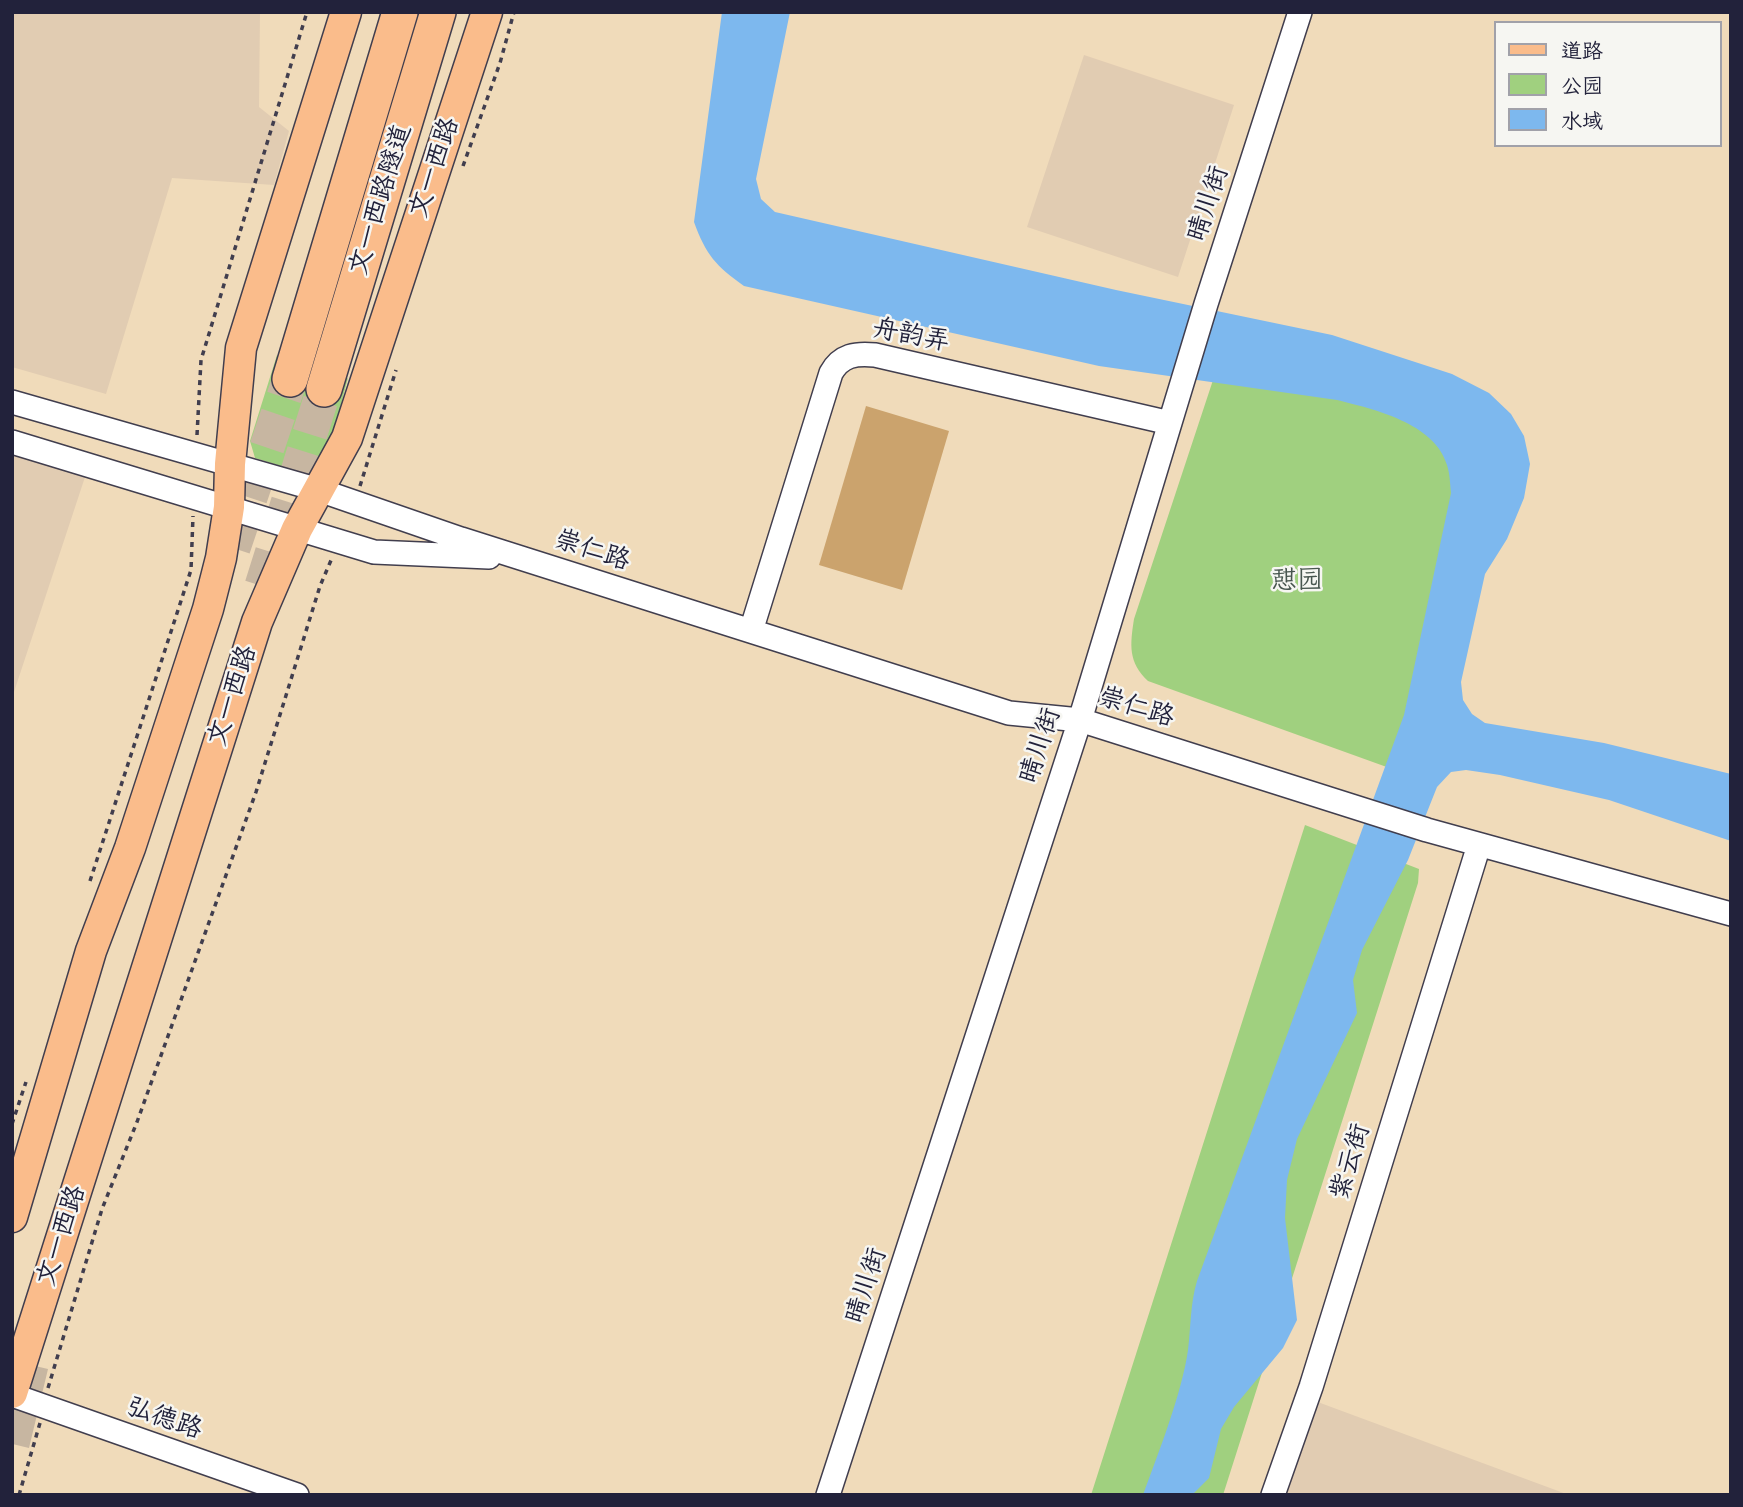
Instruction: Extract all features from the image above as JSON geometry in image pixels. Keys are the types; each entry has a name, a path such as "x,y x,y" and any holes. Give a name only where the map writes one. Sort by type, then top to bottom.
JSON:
{"highway":[{"name":"文一西路隧道","path":"290,379 400,12"},
{"name":"文一西路隧道","path":"324,389 438,12"}],"main road":[{"name":"文一西路","path":"12,1217 92,951 130,848 208,609 221,558 229,507 230,464 241,348 346,12"},
{"name":"文一西路","path":"12,1394 257,622 297,529 347,438 487,12"}],"street":[{"name":"晴川街","path":"828,1495 1080,720 1206,304 1300,12"},
{"name":"舟韵弄","path":"751,631 831,373 836,363 847,357 858,353 875,355 1170,423"},
{"name":"崇仁路","path":"12,402 319,490 524,559 1009,713 1080,720 1427,830 1731,914"},
{"name":"崇仁路","path":"12,442 374,552 524,559"},
{"name":"紫云街","path":"1273,1495 1311,1387 1479,845"},
{"name":"弘德路","path":"12,1394 298,1495"}],"path":[{"path":"196,454 201,360 307,12"},
{"path":"458,178 496,74 514,12"},
{"path":"356,502 399,360"},
{"path":"89,887 191,570 194,497"},
{"path":"19,1495 102,1209 137,1122 256,792 320,586 339,541"},
{"path":"12,1124 29,1072"}],"shaded area":[{"path":"12,12 260,12 259,107 289,131 274,185 172,178 106,394 12,367"},
{"path":"1084,55 1234,105 1178,277 1027,227"},
{"path":"12,455 85,477 12,698"},
{"path":"1315,1401 1569,1495 1283,1495"}],"green space":[{"path":"277,355 291,372 308,382 337,382 348,378 328,444 315,467 307,474 255,458 250,441"},
{"name":"憇园","path":"1217,368 1358,393 1436,431 1461,482 1395,770 1148,681 1137,667 1131,645 1134,619"},
{"path":"1305,825 1419,869 1418,883 1223,1495 1091,1495"}],"water":[{"path":"722,12 790,12 756,179 761,199 775,212 1116,290 1332,335 1452,374 1489,393 1511,414 1524,436 1530,464 1524,498 1507,539 1485,574 1461,682 1463,700 1472,714 1485,723 1604,743 1731,774 1731,841 1609,800 1500,775 1466,770 1451,772 1437,787 1408,860 1362,950 1353,980 1357,1013 1297,1139 1287,1180 1285,1218 1297,1320 1283,1348 1234,1407 1221,1429 1209,1478 1192,1495 1143,1495 1181,1385 1197,1281 1404,715 1451,493 1447,465 1430,438 1416,428 1384,413 1337,400 1099,366 744,286 713,259 694,222"}],"building":[{"path":"866,406 949,431 902,590 819,565"}],"tunnel":[{"path":"233,548 290,379"},
{"path":"262,586 324,389"},
{"path":"12,1444 31,1365"}]}
